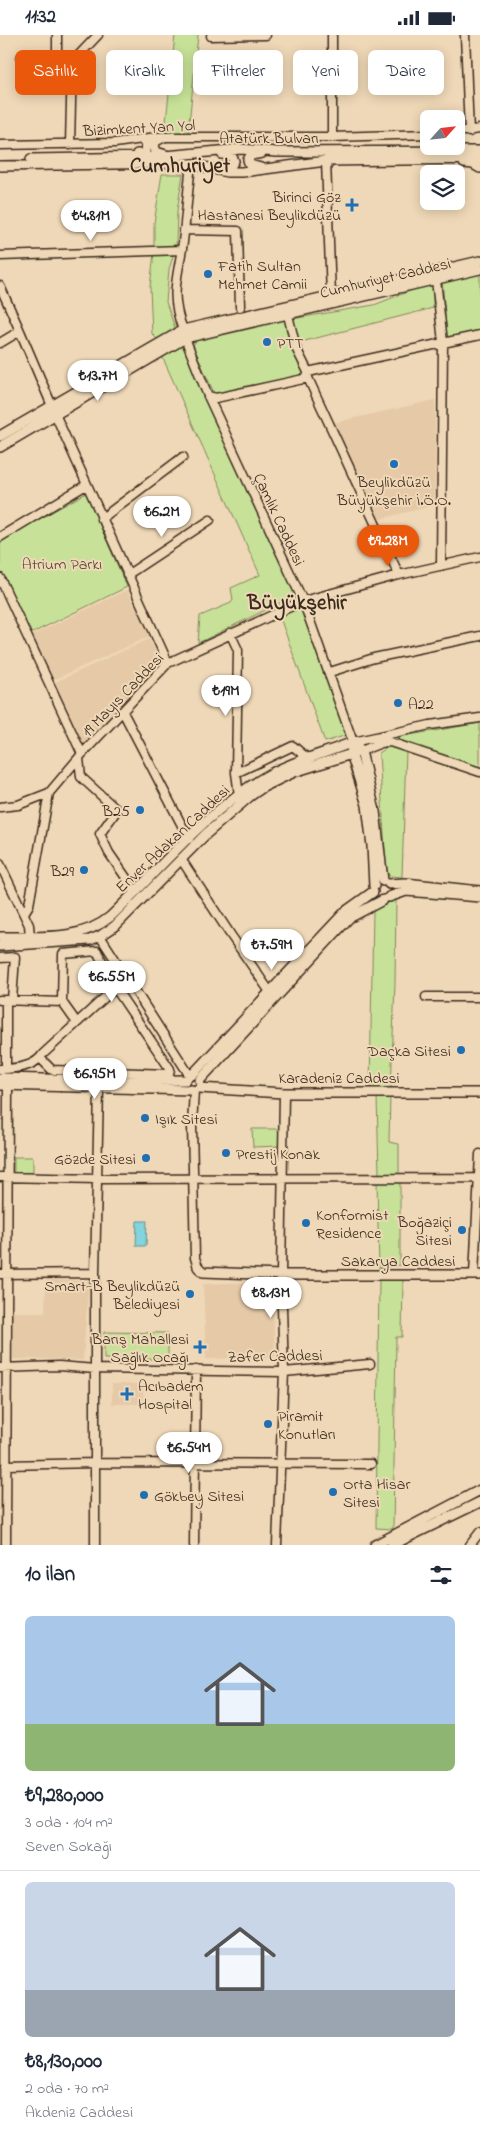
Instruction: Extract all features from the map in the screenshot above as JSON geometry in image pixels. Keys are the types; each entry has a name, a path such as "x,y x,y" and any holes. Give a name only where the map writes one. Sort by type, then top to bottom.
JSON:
{"main road":[{"path":"164,137 156,141 154,148 156,152 169,156"},
{"path":"106,158 146,152 146,145 141,139"},
{"name":"Atatürk Bulvarı","path":"0,160 169,156 241,149 276,152 480,152"},
{"path":"271,169 254,167 249,163 248,157 254,153 276,152"},
{"path":"424,159 480,152"},
{"path":"193,165 225,168 234,164 234,159 231,155 202,153"},
{"path":"424,159 440,162 473,163 480,168"},
{"name":"Atatürk Bulvarı","path":"0,166 193,165 227,172 271,169 326,161 424,159"},
{"name":"Cumhuriyet Caddesi","path":"0,437 54,410 184,334 436,275 480,261"},
{"name":"Cumhuriyet Caddesi","path":"436,275 480,269"},
{"name":"Cumhuriyet Caddesi","path":"184,334 288,315 331,300"},
{"name":"Cumhuriyet Caddesi","path":"0,447 54,410"},
{"path":"353,743 375,811 386,883 391,892 386,899"},
{"name":"Enver Adakan Caddesi","path":"0,937 74,934 95,928 136,892 189,839 238,795 270,774 353,743"},
{"path":"356,752 367,805 372,847 373,889 376,897 386,899"},
{"name":"Enver Adakan Caddesi","path":"0,947 90,940 100,936 115,926 236,807 263,787 294,773 356,752"},
{"path":"193,1083 270,992 344,912 373,889 378,882 480,891"},
{"path":"193,1083 349,918 406,891 480,897"},
{"path":"95,928 100,936"},
{"name":"Karadeniz Caddesi","path":"0,1077 193,1083 284,1093 480,1093"},
{"name":"Karadeniz Caddesi","path":"4,1085 99,1089 193,1083"},
{"name":"Sakarya Caddesi","path":"198,1267 203,1272 281,1275 477,1275"},
{"path":"392,1545 463,1504 480,1490"},
{"path":"375,1545 463,1504 480,1501"}],"street":[{"path":"57,35 57,50"},
{"path":"84,50 98,35"},
{"path":"211,36 266,35"},
{"path":"332,35 332,137"},
{"path":"465,35 469,132"},
{"path":"70,145 71,95"},
{"path":"465,132 480,129"},
{"name":"Bizimkent Yan Yol","path":"0,145 115,143 164,137 332,137 420,134"},
{"path":"326,161 331,300"},
{"name":"Çamlık Caddesi","path":"193,165 182,250 175,281 174,297 176,311 208,396 303,601 330,673 353,743"},
{"path":"184,230 238,231 240,307"},
{"path":"0,256 182,250"},
{"path":"436,275 443,342 442,567"},
{"path":"0,286 86,485 168,663"},
{"path":"288,315 296,348 399,575"},
{"path":"0,343 20,331"},
{"path":"208,396 216,398 443,342 480,335"},
{"path":"102,519 183,457"},
{"path":"0,537 86,485"},
{"path":"127,575 210,520"},
{"name":"19 Mayıs Caddesi","path":"0,807 18,805 49,793 168,663 303,601 399,575 442,567 480,557"},
{"path":"0,578 81,756 81,777 117,809 100,834 109,853 136,892"},
{"path":"230,633 238,651 236,773 238,795"},
{"path":"330,673 374,658 480,636"},
{"path":"123,712 189,839"},
{"name":"Enver Adakan Caddesi","path":"353,743 430,725 480,718"},
{"path":"356,752 390,742 480,772"},
{"path":"236,773 293,747 308,759"},
{"path":"24,913 30,905 49,793"},
{"path":"181,859 270,992"},
{"path":"0,863 24,913 30,930 30,936"},
{"path":"100,936 193,1083 195,1258 198,1267"},
{"path":"40,1058 52,1070 169,1074 170,1069 116,989 97,951 63,954 62,1002 77,1023"},
{"path":"0,958 15,957 6,1000 3,1069 26,1066 40,1058 126,979"},
{"path":"426,997 480,997"},
{"path":"6,1000 62,1002"},
{"path":"4,1085 3,1368 6,1545"},
{"path":"95,1545 95,1273 99,1089"},
{"path":"277,1545 284,1372 281,1275 284,1093"},
{"path":"477,1275 480,1154"},
{"path":"3,1177 98,1179 479,1178"},
{"path":"3,1274 95,1273"},
{"name":"Zafer Caddesi","path":"3,1368 59,1366 95,1369 284,1372 370,1364"},
{"path":"194,1545 196,1370"},
{"path":"6,1465 95,1463 371,1464"},
{"path":"470,1545 480,1532"}],"shaded area":[{"name":"Beylikdüzü Büyükşehir İ.Ö.O.","path":"435,400 435,505 380,519 332,423"},
{"path":"127,590 150,636 51,681 30,636"},
{"path":"149,639 161,659 160,663 112,721 83,747 53,683"},
{"path":"46,1279 89,1281 83,1360 13,1359 13,1312 45,1312"},
{"path":"272,1281 275,1357 206,1359 203,1284"},
{"name":"Acıbadem Hospital","path":"112,1384 143,1384 143,1404 112,1404"}],"green space":[{"path":"175,35 198,35 196,50 193,50 193,84 188,134 165,132 169,95 183,95 183,50 173,50"},
{"path":"162,174 183,174 177,211 176,247 169,269 166,302 176,331 158,340 152,334 150,287 154,253 154,223"},
{"path":"480,271 480,333 447,339 442,278"},
{"path":"433,282 433,308 297,343 292,319 374,305"},
{"path":"285,318 291,343 304,376 214,393 193,346 197,338"},
{"path":"182,343 214,418 294,590 292,597 198,643 200,616 231,603 233,600 231,588 260,575 162,356"},
{"name":"Atrium Parkı","path":"86,493 127,587 30,634 0,574 0,541"},
{"path":"303,606 347,735 325,742 279,615"},
{"path":"480,723 480,768 470,768 392,738"},
{"path":"390,746 406,750 402,877 389,876 386,866 379,753"},
{"path":"396,899 391,1090 370,1090 373,910"},
{"path":"390,1095 389,1142 399,1144 399,1175 379,1174 377,1096"},
{"path":"252,1129 279,1129 280,1146 253,1147"},
{"path":"14,1157 33,1157 33,1175 14,1174"},
{"path":"377,1180 400,1180 400,1265 379,1268"},
{"path":"379,1280 403,1280 402,1337 396,1337 393,1529 376,1528"},
{"path":"104,1332 168,1333 168,1359 104,1359"}],"water":[{"path":"137,1221 147,1221 146,1246 136,1246"}],"place":[{"name":"Birinci Göz Hastanesi Beylikdüzü","path":"352,205"},
{"name":"Fatih Sultan Mehmet Camii","path":"208,274"},
{"name":"PTT","path":"267,342"},
{"name":"Beylikdüzü Büyükşehir İ.Ö.O.","path":"394,464"},
{"name":"A22","path":"398,703"},
{"name":"B25","path":"140,810"},
{"name":"B29","path":"84,870"},
{"name":"Daçka Sitesi","path":"461,1050"},
{"name":"Işık Sitesi","path":"145,1118"},
{"name":"Prestij Konak","path":"226,1153"},
{"name":"Gözde Sitesi","path":"146,1158"},
{"name":"Konformist Residence","path":"306,1223"},
{"name":"Boğaziçi Sitesi","path":"462,1230"},
{"name":"Smart-B Beylikdüzü Belediyesi","path":"190,1294"},
{"name":"Barış Mahallesi Sağlık Ocağı","path":"200,1347"},
{"name":"Acıbadem Hospital","path":"127,1394"},
{"name":"Piramit Konutları","path":"268,1424"},
{"name":"Orta Hisar Sitesi","path":"333,1492"},
{"name":"Gökbey Sitesi","path":"144,1495"}],"district":[{"name":"Cumhuriyet","path":"180,165"},
{"name":"Büyükşehir","path":"297,602"}]}
